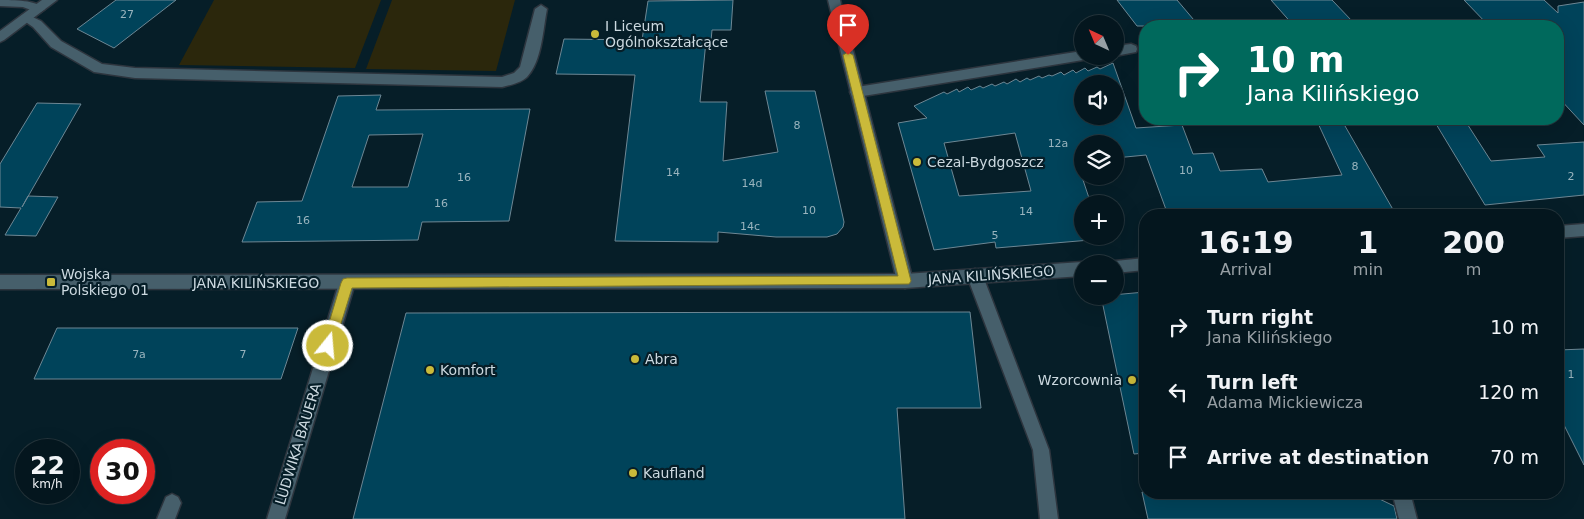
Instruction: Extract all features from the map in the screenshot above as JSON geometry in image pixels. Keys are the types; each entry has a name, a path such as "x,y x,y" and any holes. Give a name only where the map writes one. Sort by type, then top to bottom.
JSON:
{"street":[{"path":"0,37 51,0"},
{"path":"834,0 905,281"},
{"path":"0,2 24,3 39,9"},
{"path":"26,18 37,24 56,44 99,69 136,73 502,82 515,79 524,73 528,64 541,9"},
{"path":"1124,50 1131,49"},
{"path":"858,92 1074,58"},
{"path":"1564,232 1584,230"},
{"path":"1124,266 1139,265"},
{"name":"JANA KILIŃSKIEGO","path":"0,282 905,281 1074,270"},
{"path":"975,276 1040,450 1049,519"},
{"name":"LUDWIKA BAUERA","path":"276,519 347,283"},
{"path":"1403,499 1408,519"}],"shaded area":[{"path":"214,0 381,0 355,68 179,65"},
{"path":"392,0 515,0 496,71 366,69"}],"building":[{"path":"116,0 176,0 114,48 77,29"},
{"path":"733,0 731,30 712,30 711,41 706,41 700,102 727,102 723,161 778,152 765,91 815,91 844,222 843,227 837,234 827,237 776,237 718,232 718,242 615,241 635,75 556,74 564,39 642,40 648,1"},
{"path":"1117,0 1177,0 1194,20 1139,20 1139,26 1137,26"},
{"path":"1271,0 1332,0 1351,20 1289,20"},
{"path":"1464,0 1544,0 1558,13 1558,6 1584,2 1584,125 1564,103 1564,20 1483,20"},
{"path":"1114,65 1117,75 1074,75 1074,125 1124,125 1124,94 1136,128 1182,125 1193,154 1213,153 1220,171 1262,169 1268,182 1342,175 1319,125 1344,125 1393,209 1166,209 1146,155 1124,157 1124,135 1074,135 1074,185 1085,185 1088,195 1074,195 1074,241 996,248 995,242 934,250 898,123 927,118 914,106 944,92 947,94 957,89 959,92 968,87 971,90 980,86 983,88 992,84 995,86 1004,82 1007,84 1016,79 1020,82 1027,78 1030,80 1039,76 1042,78 1061,72 1064,75 1073,70 1076,73 1085,68 1088,71 1097,67 1100,69","holes":["1015,133 1031,191 959,196 944,143"]},
{"path":"381,95 376,110 530,109 509,221 422,222 418,240 242,242 257,202 302,201 338,96","holes":["423,134 408,187 352,187 369,135"]},
{"path":"37,103 81,104 28,196 58,197 36,236 5,235 21,208 0,207 0,164"},
{"path":"1437,125 1468,125 1491,161 1545,157 1537,145 1584,142 1584,195 1485,205"},
{"path":"1139,293 1139,454 1134,454 1103,305 1124,305 1124,294"},
{"path":"970,312 981,408 897,408 905,519 353,519 406,313"},
{"path":"57,328 298,328 281,379 34,379"},
{"path":"1584,349 1584,465 1564,425 1564,350"},
{"path":"1144,499 1380,499 1394,506 1397,519 1148,519"}],"place":[{"name":"I Liceum Ogólnokształcące","path":"595,34"},
{"name":"Cezal-Bydgoszcz","path":"917,162"},
{"name":"Wojska Polskiego 01","path":"51,282"},
{"name":"Abra","path":"635,359"},
{"name":"Komfort","path":"430,370"},
{"name":"Wzorcownia","path":"1132,380"},
{"name":"Kaufland","path":"633,473"}],"route":[{"path":"328,346 347,283 905,281 848,55"}]}
